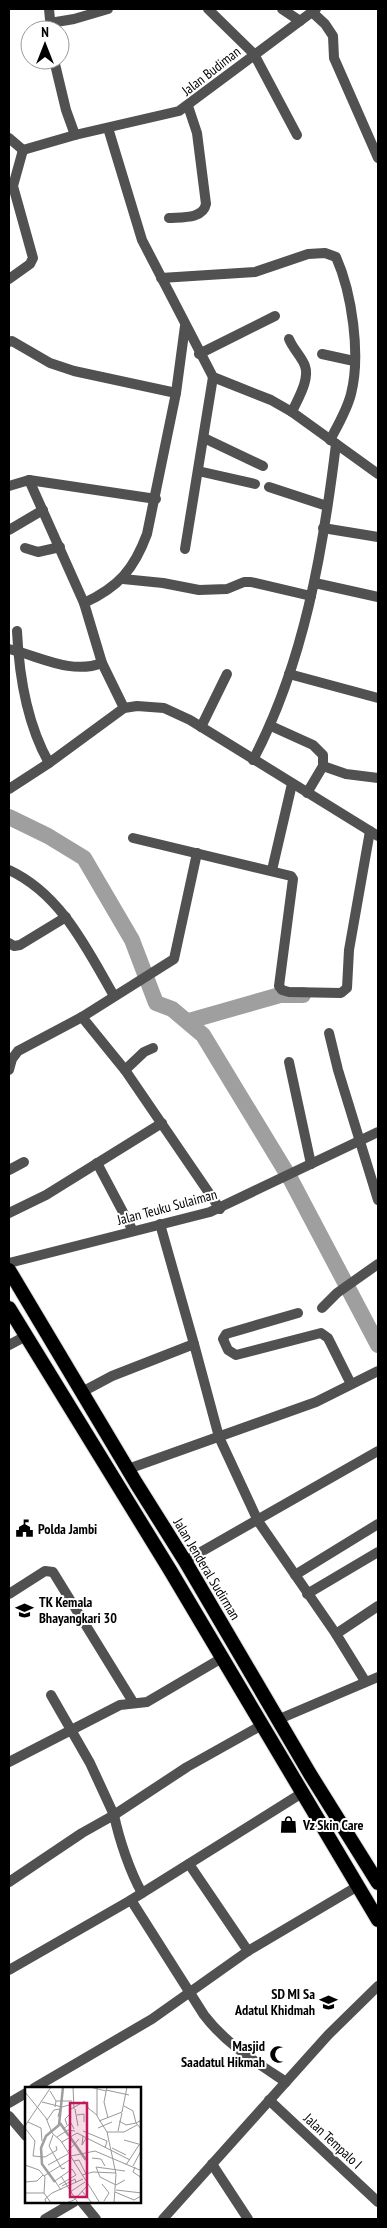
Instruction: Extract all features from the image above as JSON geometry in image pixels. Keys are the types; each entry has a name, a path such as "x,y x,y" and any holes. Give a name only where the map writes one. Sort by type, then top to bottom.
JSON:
{"highway":[{"name":"Jalan Jenderal Sudirman","path":"9,1270 136,1483 185,1560 277,1720 378,1883"},
{"path":"9,1308 196,1614 378,1920"},
{"path":"52,1378 67,1368"},
{"path":"121,1492 136,1483"},
{"path":"196,1614 210,1605"}],"street":[{"path":"70,21 108,9"},
{"path":"208,9 254,54 297,135"},
{"path":"282,9 300,21"},
{"path":"314,10 333,36 334,58 378,158"},
{"name":"Jalan Budiman","path":"23,150 75,135 169,114 188,106 314,10"},
{"path":"56,70 66,110 75,135"},
{"path":"169,218 200,214 206,204 200,150 194,121 188,106"},
{"path":"108,128 137,226 199,354 213,377 271,400 292,412 378,474"},
{"path":"9,138 23,150 13,186 33,258 30,264 9,279"},
{"path":"161,278 248,273 308,254 330,254 336,257 346,280 354,361 351,396 333,442 327,506 315,583 289,674 271,726 253,760"},
{"path":"199,354 275,316"},
{"path":"84,603 123,579 139,555 156,499 176,394 185,326"},
{"path":"289,338 296,355 305,367 306,376 292,412"},
{"path":"10,340 50,363 74,371 176,394"},
{"path":"322,354 354,361"},
{"path":"185,549 213,377"},
{"path":"204,438 263,466"},
{"path":"198,471 255,484"},
{"path":"9,486 29,480 156,499"},
{"path":"29,480 84,603 102,663 124,708"},
{"path":"269,486 327,506"},
{"path":"9,530 43,510"},
{"path":"323,528 378,537"},
{"path":"25,548 38,552 60,547"},
{"path":"123,579 199,590 227,589 244,582 251,582 311,596"},
{"path":"315,583 378,597"},
{"path":"17,631 13,650 24,698 49,763"},
{"path":"13,650 44,661 66,665 93,666 102,663"},
{"path":"201,727 227,674"},
{"path":"289,674 378,698"},
{"path":"9,789 49,763 124,708 149,706 164,708 201,727 374,833 349,950 347,988 344,992 289,992 280,988 293,879 291,876 133,838"},
{"path":"271,726 320,750 323,755 323,766 307,793"},
{"path":"323,766 346,774 378,778"},
{"path":"272,870 292,784"},
{"path":"9,1070 12,1059 18,1051 82,1017 172,961 176,956 197,853"},
{"path":"9,870 30,883 66,917 82,939 114,996"},
{"path":"9,942 14,946 20,945 66,917"},
{"path":"82,1017 125,1070 220,1209"},
{"path":"329,1033 378,1200"},
{"path":"125,1070 144,1052 153,1048"},
{"path":"289,1062 311,1164"},
{"path":"9,1213 46,1195 162,1123"},
{"name":"Jalan Teuku Sulaiman","path":"9,1263 220,1209 378,1132"},
{"path":"9,1170 24,1162"},
{"path":"97,1163 133,1231"},
{"path":"160,1224 219,1437 258,1521 336,1634 365,1682"},
{"path":"322,1308 337,1293 378,1264"},
{"path":"298,1313 226,1334 223,1339 228,1350 236,1355 321,1333 328,1338 351,1384"},
{"path":"9,1345 26,1336"},
{"path":"82,1392 112,1376 194,1344"},
{"path":"128,1469 316,1402 378,1371"},
{"path":"185,1560 258,1521 378,1451"},
{"path":"295,1575 378,1524"},
{"path":"307,1594 378,1552"},
{"path":"9,1594 45,1571 53,1572 133,1702"},
{"path":"336,1634 378,1606"},
{"path":"9,1762 73,1731 120,1705 133,1702 147,1702 222,1658"},
{"path":"277,1720 378,1677"},
{"path":"51,1695 73,1731 114,1815 129,1860 131,1874 142,1893"},
{"path":"9,1882 82,1833 114,1815 187,1767 262,1725"},
{"path":"9,1970 131,1900 302,1793"},
{"path":"189,1864 248,1951"},
{"path":"36,2087 152,2019 248,1951 358,1886"},
{"path":"131,1900 218,2032 241,2052 286,2082"},
{"path":"163,2219 329,2034 378,1986"},
{"path":"9,2103 25,2093"},
{"name":"Jalan Tempalo I","path":"269,2100 378,2202"},
{"path":"9,2116 25,2135"},
{"path":"212,2164 248,2219"},
{"path":"44,2219 72,2203"},
{"path":"83,2203 96,2219"}],"waterway":[{"path":"9,817 48,836 84,858 132,940 156,1003 172,1009 203,1035 291,1180 378,1345"},
{"path":"189,1021 280,995 303,995"}],"place":[{"name":"Polda Jambi","path":"24,1529"},
{"name":"TK Kemala Bhayangkari 30","path":"25,1610"},
{"name":"Vz Skin Care","path":"289,1825"},
{"name":"SD MI Sa Adatul Khidmah","path":"329,2002"},
{"name":"Masjid Saadatul Hikmah","path":"279,2054"}]}
